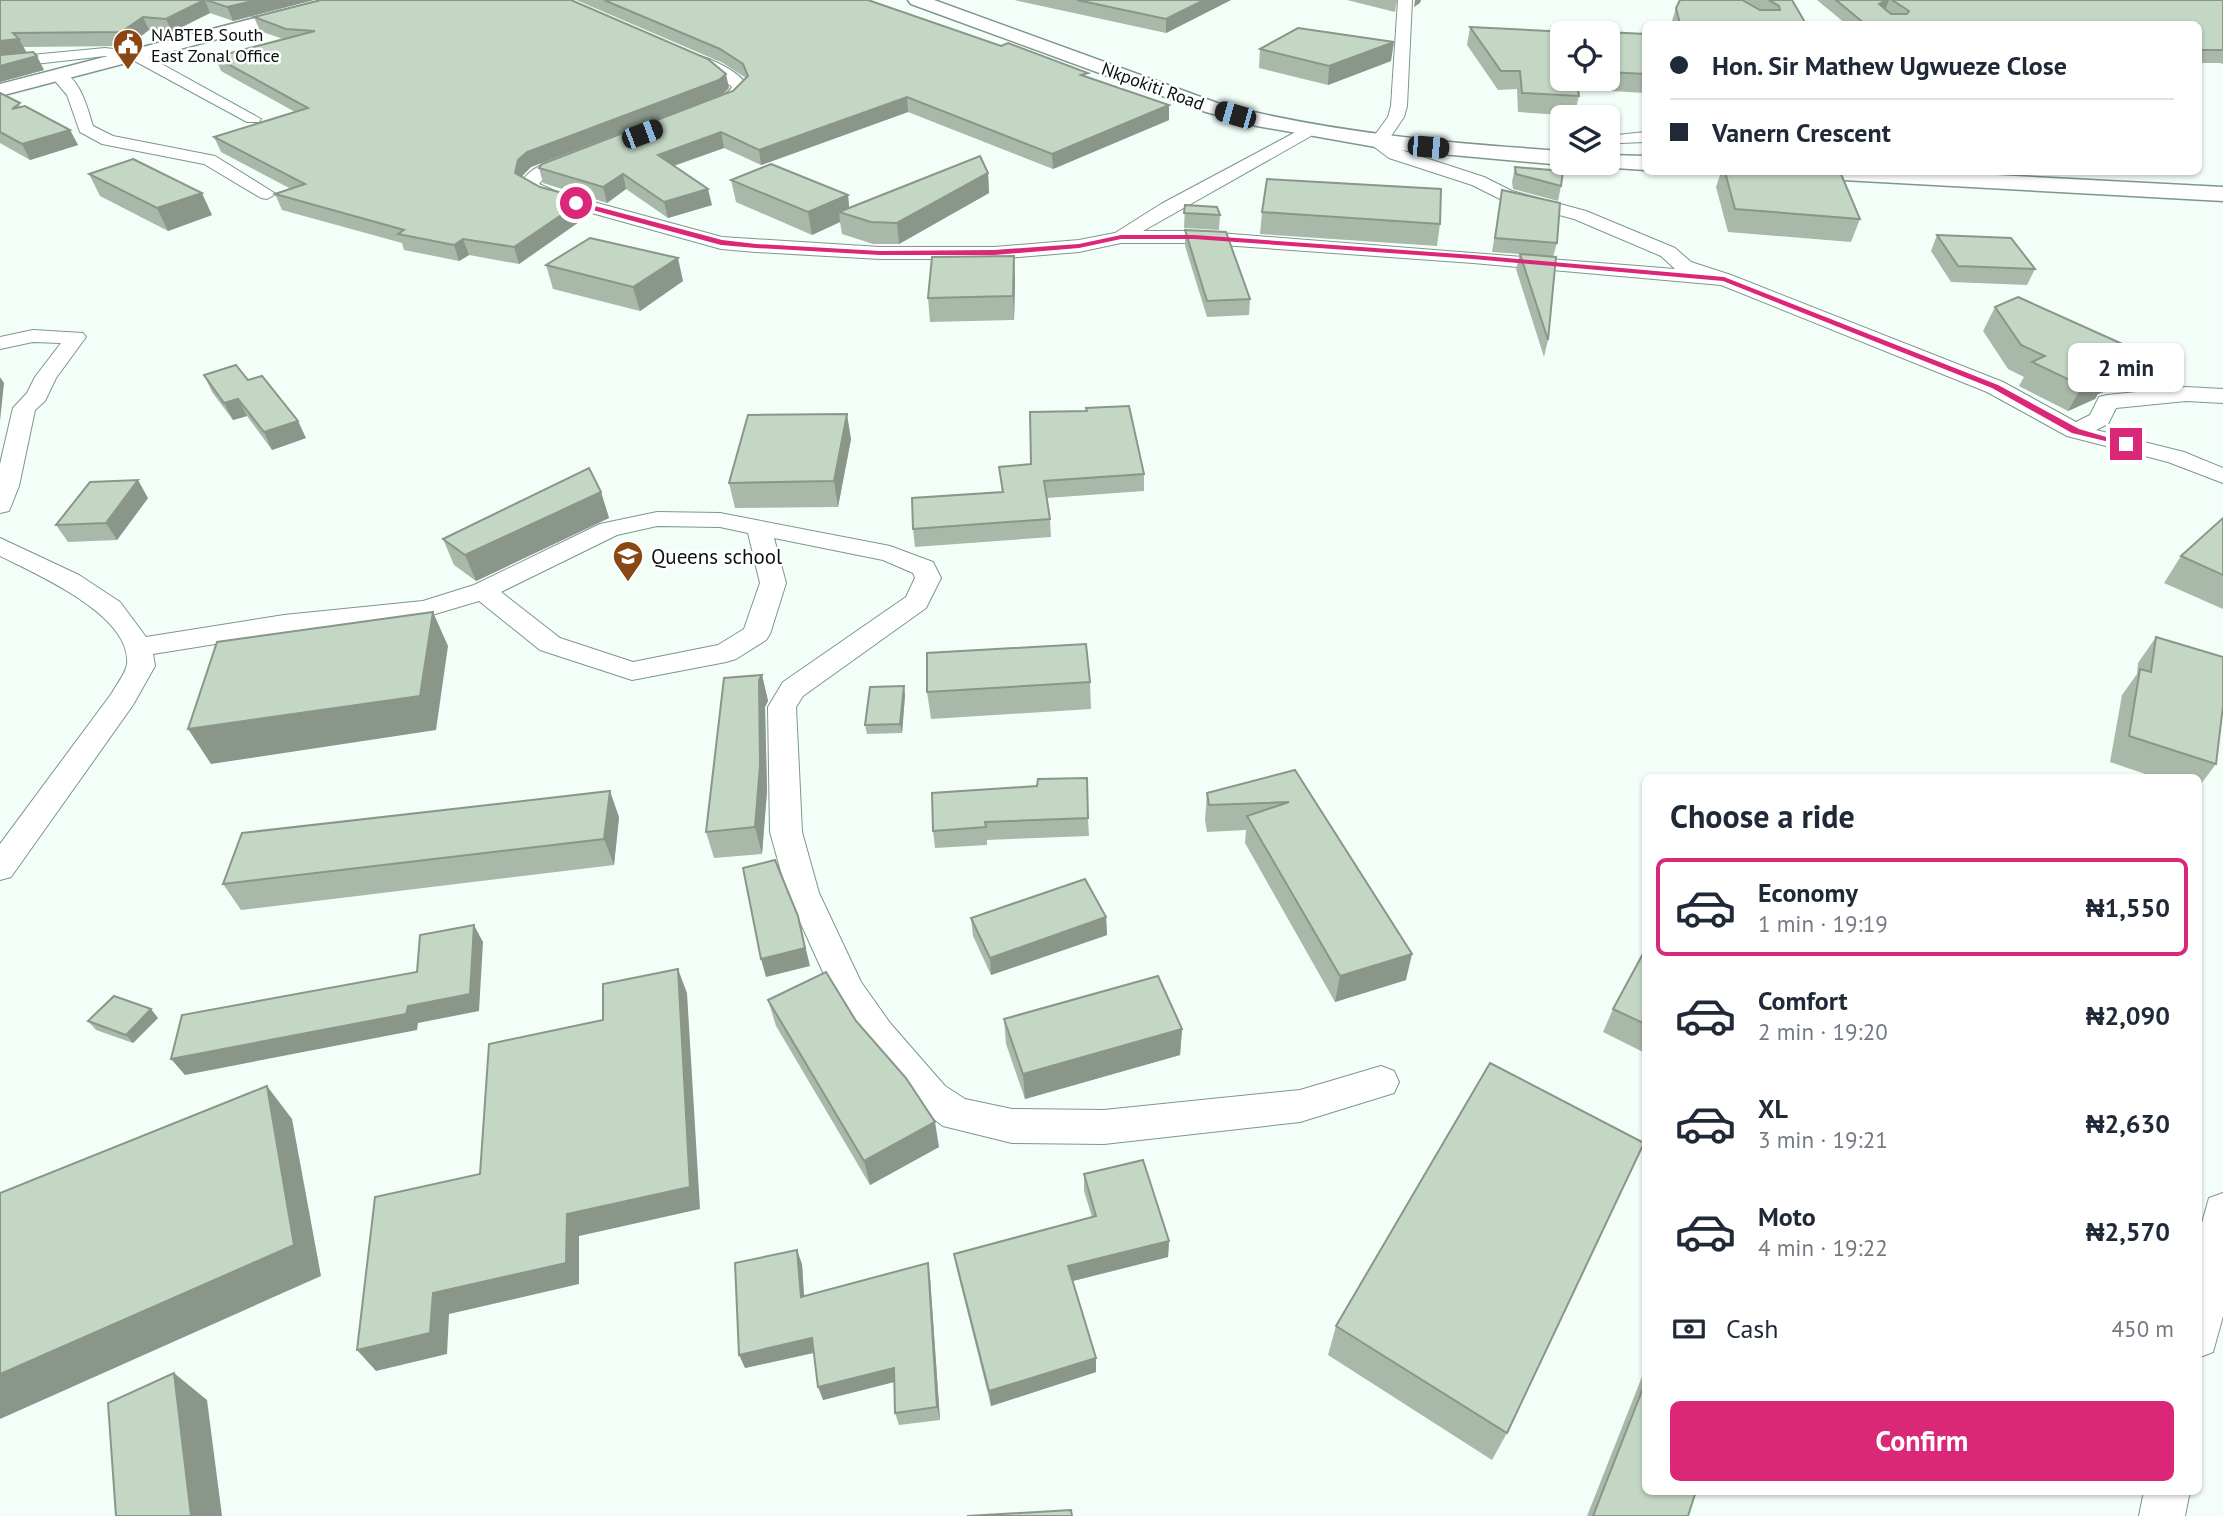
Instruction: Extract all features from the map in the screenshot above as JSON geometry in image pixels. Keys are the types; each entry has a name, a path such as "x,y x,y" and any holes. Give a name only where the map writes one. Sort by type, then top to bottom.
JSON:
{"main road":[{"path":"0,90 345,0"},
{"name":"Nkpokiti Road","path":"917,0 1213,108 1305,132 1377,143 1550,157"},
{"path":"1620,162 1642,163"},
{"path":"1879,175 2223,194"}],"street":[{"path":"1405,0 1399,106 1396,117 1377,143 1395,154 1478,181 1506,195 1580,215 1668,252 1670,258 1680,264 1995,387 2076,431 2176,457 2223,476"},
{"path":"0,63 105,52 135,55 253,119"},
{"path":"680,53 717,68 740,85 740,90 729,100 693,114"},
{"path":"58,75 75,94 86,129 108,140 209,160 267,194"},
{"path":"1121,237 1167,208 1305,132"},
{"path":"1620,138 1642,137"},
{"path":"598,151 540,173 531,180 530,186 551,197 721,243 880,253 994,253 1079,246 1121,237 1194,237 1473,257 1724,279"},
{"path":"0,343 33,336 76,337 46,377 37,396 24,408 0,506"},
{"path":"2076,431 2100,419 2107,402 2186,394 2223,396"},
{"path":"139,648 284,624 425,609 483,590 609,530 657,519 720,520 890,554 924,568 928,578 917,602 793,689 785,698 782,718 786,832 803,893 848,990 877,1034 932,1097 956,1114 1012,1126 1104,1127 1300,1106 1381,1082"},
{"path":"483,590 550,645 632,671 726,653 756,634 773,583 759,529"},
{"path":"0,546 70,581 111,608 139,648 141,666 123,698 0,868"},
{"path":"2202,1317 2223,1211"},
{"path":"2162,1516 2166,1495"}],"building":[{"path":"0,0 204,0 166,19 143,17 121,32 13,33 19,39 0,41"},
{"path":"206,0 257,0 227,7"},
{"path":"321,0 571,0 708,59 726,74 719,80 527,152 518,160 515,173 540,187 585,199 514,247 463,239 454,245 398,234 404,230 275,194 305,184 214,137 308,108 215,57 315,31 286,29 254,17"},
{"path":"604,0 868,0 1001,46 1008,43 1088,73 1081,75 1169,105 1052,154 907,97 759,150 721,132 658,155 708,189 664,202 623,174 603,187 539,168 542,164 733,91 748,76 743,64 720,49"},
{"path":"1077,0 1204,0 1166,19"},
{"path":"1680,0 1742,0 1760,10 1780,10 1779,6 1769,0 1792,0 1804,21 1679,21 1676,8"},
{"path":"1836,0 1887,0 1879,4 1891,14 1907,14 1909,11 1892,0 2223,0 2223,50 2202,50 2202,21 1861,21"},
{"path":"1470,27 1550,31 1550,91 1578,91 1579,96 1522,93 1520,71 1501,71"},
{"path":"1298,28 1394,42 1329,66 1260,49"},
{"path":"1620,33 1642,34 1642,74 1620,73"},
{"path":"33,52 37,56 0,66 0,55"},
{"path":"0,93 20,103 12,109 25,106 70,130 22,144 0,132"},
{"path":"980,156 988,173 897,223 871,222 839,212"},
{"path":"133,159 202,193 157,208 89,174"},
{"path":"771,164 848,195 808,212 731,180"},
{"path":"1515,167 1550,170 1550,175 1562,175 1561,186 1516,174"},
{"path":"1726,175 1841,175 1860,219 1735,209"},
{"path":"1267,179 1441,189 1440,224 1262,212"},
{"path":"1502,190 1560,203 1557,243 1495,238"},
{"path":"1185,205 1217,207 1220,215 1184,213"},
{"path":"1185,230 1226,232 1250,299 1207,301"},
{"path":"1937,235 2011,238 2035,269 1958,266"},
{"path":"590,238 678,258 633,287 546,265"},
{"path":"1520,254 1556,257 1548,340"},
{"path":"1014,256 1013,296 928,298 932,257"},
{"path":"2018,297 2149,356 2112,370 2109,374 2082,386 2032,362 2045,356 2021,345 1995,307"},
{"path":"236,365 248,380 262,376 298,421 264,432 238,399 224,403 204,375"},
{"path":"1129,406 1144,474 1044,481 1050,519 913,529 912,498 1003,492 999,467 1031,464 1030,412 1087,411 1086,408"},
{"path":"847,414 834,481 729,483 748,415"},
{"path":"589,468 601,492 465,555 443,539"},
{"path":"138,480 106,523 56,525 90,482"},
{"path":"2223,518 2223,575 2181,556"},
{"path":"433,612 420,696 188,729 217,642"},
{"path":"2156,637 2223,657 2223,706 2216,764 2129,736 2140,669 2151,672"},
{"path":"1086,644 1090,682 927,692 927,653"},
{"path":"762,675 759,680 760,765 755,827 706,832 724,678"},
{"path":"904,686 900,724 865,725 870,687"},
{"path":"1295,770 1412,954 1340,976 1247,816 1289,802 1209,805 1207,793"},
{"path":"1087,778 1088,818 985,822 986,827 933,831 932,793 1037,786 1038,779"},
{"path":"610,791 604,839 223,884 242,833"},
{"path":"775,860 798,916 805,948 761,959 743,868"},
{"path":"1085,879 1106,917 990,958 971,918"},
{"path":"474,925 470,994 408,1006 406,1014 171,1059 182,1015 417,972 420,935"},
{"path":"1642,956 1642,1023 1613,1009"},
{"path":"678,969 690,1187 567,1214 566,1263 433,1293 430,1333 357,1350 375,1197 480,1174 489,1044 603,1020 603,984"},
{"path":"826,972 856,1021 906,1078 935,1122 864,1161 768,1000"},
{"path":"1158,976 1182,1029 1023,1074 1004,1019"},
{"path":"114,996 151,1009 126,1035 88,1021"},
{"path":"1490,1063 1642,1142 1642,1147 1507,1433 1336,1326"},
{"path":"267,1086 294,1245 0,1374 0,1193"},
{"path":"1143,1160 1169,1241 1068,1266 1096,1358 989,1391 954,1254 1096,1216 1084,1174"},
{"path":"797,1250 801,1297 928,1263 937,1407 895,1413 894,1368 818,1387 812,1338 739,1355 735,1263"},
{"path":"174,1373 191,1516 116,1516 108,1403"},
{"path":"1642,1391 1642,1495 1695,1495 1688,1516 1593,1516"},
{"path":"1071,1510 1072,1516 967,1516"}],"place":[{"name":"NABTEB South East Zonal Office","path":"128,71"},
{"name":"Queens school","path":"628,583"}],"route":[{"path":"576,203 721,243 756,246 880,253 994,253 1079,246 1121,237 1194,237 1473,257 1724,279 1995,387 2076,431 2126,444"}]}
